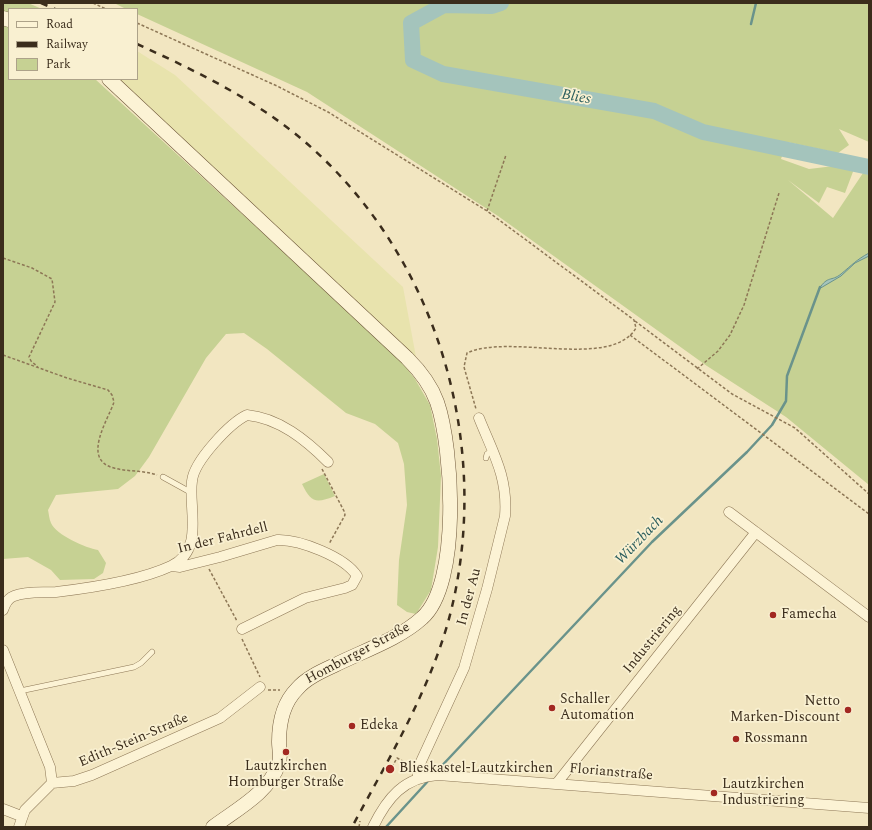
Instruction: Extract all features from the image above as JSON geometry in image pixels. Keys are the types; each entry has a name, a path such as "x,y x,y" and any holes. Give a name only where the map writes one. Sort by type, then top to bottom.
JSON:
{"main road":[{"name":"Homburger Straße","path":"110,80 407,358 428,383 437,401 445,436 450,521 447,556 440,592 435,602 423,618 392,637 324,670 298,687 291,695 281,719 280,756 272,778 260,792 213,827"}],"street":[{"path":"172,566 186,552 193,534 192,481 198,464 233,423 247,415 264,419 297,434 325,466"},
{"name":"In der Au","path":"421,774 464,668 472,642 493,548 504,516 506,497 502,476 489,455 479,418"},
{"path":"729,512 869,617"},
{"name":"Industriering","path":"556,783 756,532"},
{"name":"In der Fahrdell","path":"3,610 7,600 12,596 93,587 172,566 180,567 237,553 277,540 293,541 324,553 346,564 357,576 352,585 305,598 242,629"},
{"path":"3,650 50,767 52,783 21,816 19,827"},
{"name":"Edith-Stein-Straße","path":"52,783 74,781 92,775 206,725 229,713 260,687"},
{"name":"Florianstraße","path":"374,827 381,813 396,793 407,783 421,774 556,783 869,808"},
{"path":"3,809 21,816"}],"lane":[{"path":"163,477 193,493"},
{"path":"20,691 134,668 152,652"}],"path":[{"path":"93,3 104,8"},
{"path":"138,23 277,86 328,112 487,211 732,394 795,428 869,494"},
{"path":"487,211 506,155"},
{"path":"697,369 718,351 730,335 744,305 779,193"},
{"path":"3,258 32,268 52,280 55,302 30,357 31,361 40,368"},
{"path":"479,418 464,367 467,353 478,348 501,347 594,349 614,344 630,335 636,328 634,320"},
{"path":"630,335 869,514"},
{"path":"3,355 108,390 114,402 102,428 97,448 102,461 114,468 149,472 163,477"},
{"path":"324,553 345,515 325,466"},
{"path":"205,560 242,629 242,638 260,677 260,687"},
{"path":"392,767 397,758 421,774"},
{"path":"360,821 359,826 363,827"}],"shaded area":[{"path":"138,52 175,75 403,287 416,357 117,80 138,80"}],"green space":[{"path":"3,3 28,3 40,8 8,8 8,80 96,80 398,357 415,379 430,405 437,439 441,476 438,547 431,590 416,614 407,612 397,605 399,560 407,505 404,464 398,443 375,424 346,413 267,349 244,333 226,334 206,358 149,457 135,476 118,489 56,495 48,510 49,518 54,528 79,544 98,550 106,563 103,573 94,579 60,580 51,570 28,557 3,559"},
{"path":"114,3 869,3 869,142 839,129 849,145 838,153 787,142 781,159 809,169 834,166 854,169 845,193 827,187 819,203 788,180 833,218 863,173 869,175 869,485 786,417 707,366 498,216 307,92 138,14 138,8 124,8"},
{"path":"324,474 335,496 323,500 314,500 308,495 302,484"}],"water":[{"path":"869,253 869,256 855,263 841,276 819,289 827,280 838,276 857,260"}],"waterway":[{"name":"Blies","path":"501,3 492,6 444,5 411,23 413,60 443,74 654,111 703,132 869,167"},
{"path":"751,24 756,3"},
{"name":"Würzbach","path":"436,772 652,542 747,452 772,425 786,401 787,376 820,287"},
{"name":"Würzbach","path":"386,827 429,780"}],"railway":[{"path":"41,3 53,8"},
{"path":"138,44 221,85 261,109 298,136 346,182 386,234 418,291 442,352 457,415 464,481 462,546 451,611 443,639 421,695 395,748 352,827"}],"place":[{"name":"Famecha","path":"773,615"},
{"name":"Schaller Automation","path":"552,708"},
{"name":"Netto Marken-Discount","path":"848,710"},
{"name":"Edeka","path":"352,726"},
{"name":"Rossmann","path":"736,739"},
{"name":"Lautzkirchen Homburger Straße","path":"286,752"},
{"name":"Blieskastel-Lautzkirchen","path":"390,769"},
{"name":"Lautzkirchen Industriering","path":"714,793"}]}
